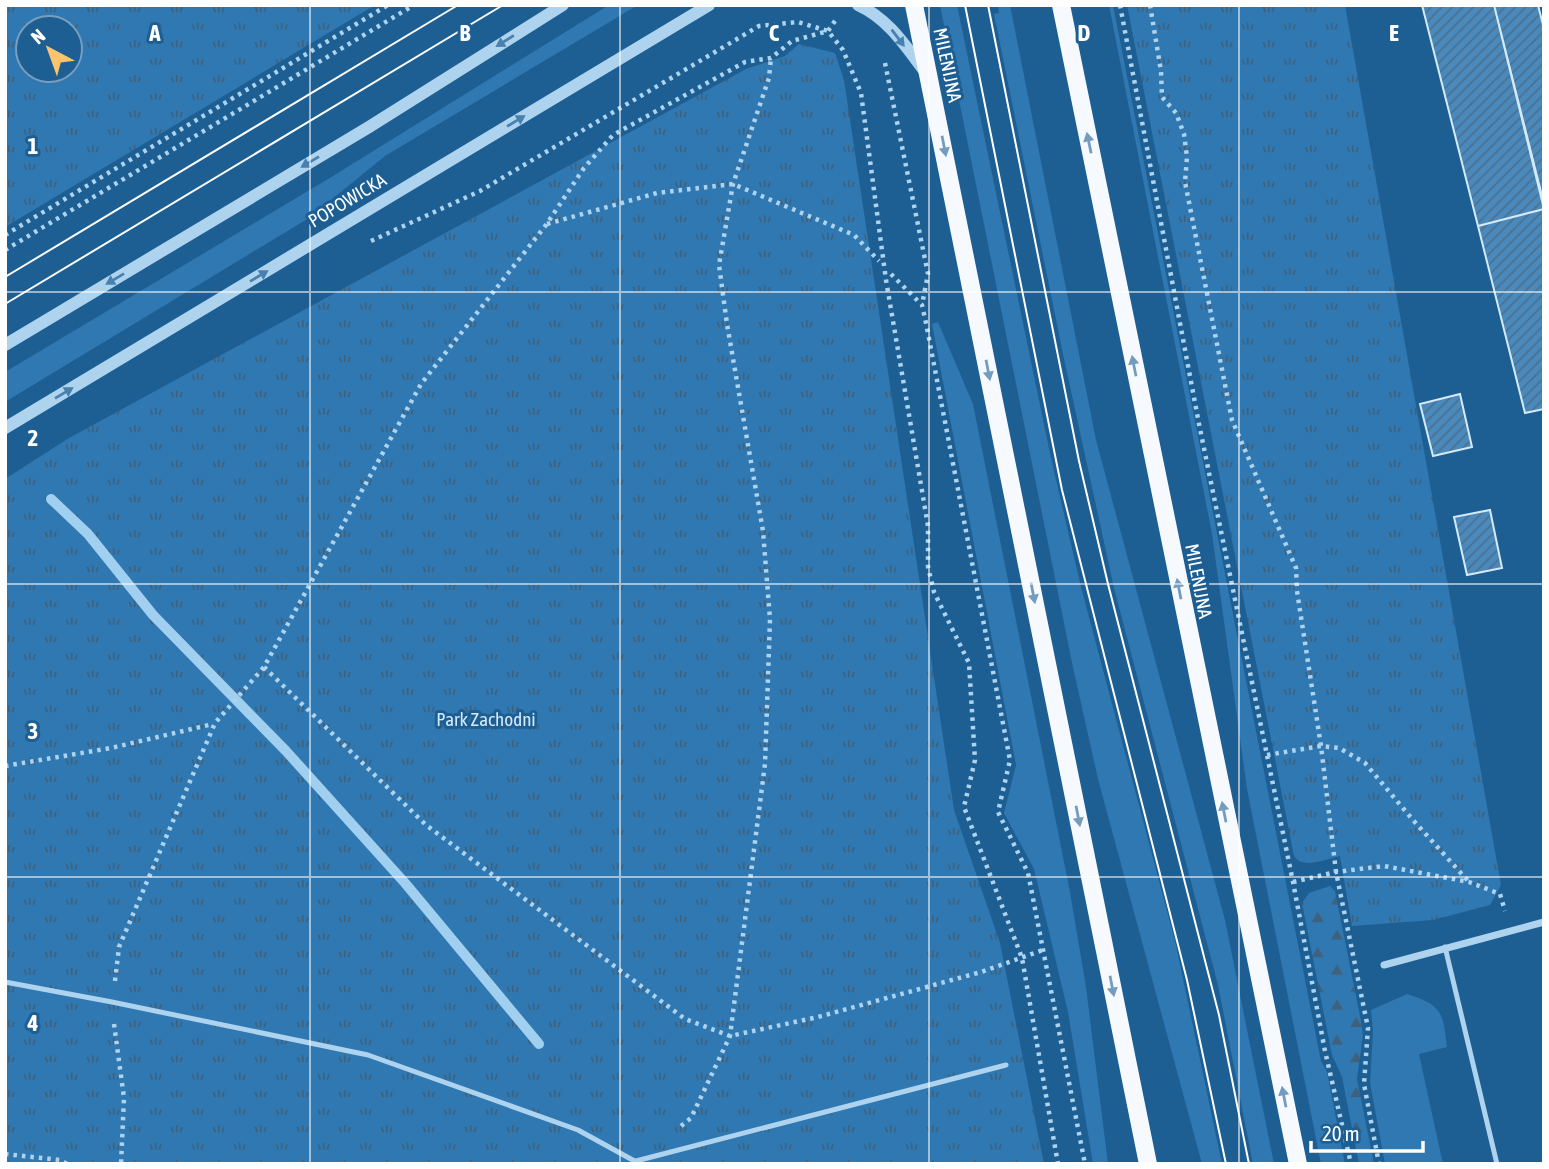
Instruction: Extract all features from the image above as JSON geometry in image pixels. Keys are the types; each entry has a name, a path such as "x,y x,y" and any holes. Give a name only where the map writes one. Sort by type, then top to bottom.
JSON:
{"main road":[{"name":"MILENIJNA","path":"914,5 1148,1164"},
{"name":"MILENIJNA","path":"1061,5 1298,1164"}],"street":[{"path":"5,345 369,127 563,5"},
{"name":"POPOWICKA","path":"5,428 709,5"},
{"path":"858,5 890,27 930,80"},
{"path":"1384,965 1544,922"}],"lane":[{"path":"1446,947 1497,1164"},
{"path":"5,982 368,1055 578,1130 638,1162 1006,1065"}],"path":[{"path":"5,235 388,5"},
{"path":"5,250 414,5"},
{"path":"1119,5 1199,424 1325,1051 1351,1164"},
{"path":"1150,5 1161,71 1162,97 1176,113 1184,134 1185,182 1232,420 1296,568 1336,872 1368,1027 1364,1084 1379,1164"},
{"path":"121,1164 124,1098 112,1002 119,947 215,723 264,667 421,384 546,225 584,168 613,135 745,62 771,58 792,41 828,31 839,14"},
{"path":"365,244 480,191 759,26 798,22 828,31 843,50 856,79 867,137 886,281 928,526 928,567 934,592 969,663 975,760 964,807 1022,958 1058,1164"},
{"path":"881,56 886,64 928,274 922,305 1010,760 998,812 1028,873 1085,1164"},
{"path":"680,1126 691,1118 730,1035 765,764 770,619 763,531 719,265 733,184 769,78 771,58"},
{"path":"546,225 657,193 733,184 854,235 879,261"},
{"path":"891,274 922,305"},
{"path":"264,667 426,825 685,1019 730,1035 830,1013 981,972 1043,950"},
{"path":"5,766 111,748 215,723"},
{"path":"1267,755 1321,746 1339,748 1365,763 1469,882"},
{"path":"1293,882 1336,872 1384,866 1469,882 1500,894 1511,931"},
{"path":"5,1154 60,1160 67,1164"}],"green space":[{"path":"5,5 375,5 5,227"},
{"path":"609,5 638,5 385,156 309,218 5,402 5,372 328,179"},
{"path":"940,5 957,5 1051,458 1081,587 1175,941 1222,1164 1202,1164 1098,779 1072,663"},
{"path":"998,5 1010,5 1096,440 1225,920 1274,1164 1253,1164 1218,985 1114,588 994,14 999,13"},
{"path":"1109,5 1113,5 1321,1061 1327,1072 1345,1164 1321,1164 1247,789 1212,534"},
{"path":"1127,5 1345,5 1501,885 1490,905 1433,920 1352,926 1340,856 1309,863 1294,856"},
{"name":"Park Zachodni","path":"799,44 835,53 844,80 954,810 1000,943 1044,1164 5,1164 5,479 69,438 746,69 785,56"},
{"path":"938,322 973,404 1070,892 1086,987 1108,1164 1093,1164 1068,1012 1034,869 1004,813 1016,765 932,324"},
{"path":"1330,886 1335,891 1360,1016 1363,1035 1357,1079 1374,1164 1359,1164 1342,1077 1332,1055 1302,903 1309,893"},
{"path":"1407,994 1434,1006 1444,1026 1447,1047 1419,1054 1443,1164 1385,1164 1370,1083 1373,1031 1371,1010"}],"building":[{"path":"1422,5 1494,5 1544,209 1478,226"},
{"path":"1494,5 1538,5 1544,29 1544,204"},
{"path":"1544,209 1544,409 1525,413 1478,226"},
{"path":"1460,394 1472,447 1433,456 1420,404"},
{"path":"1490,510 1502,568 1467,575 1454,517"}],"waterway":[{"path":"51,499 88,534 153,615 286,751 405,883 539,1044"}],"tram line":[{"path":"5,277 458,5"},
{"path":"5,304 503,5"},
{"path":"965,5 1062,490 1187,980 1226,1164"},
{"path":"988,5 1079,461 1219,1015 1249,1164"}]}
